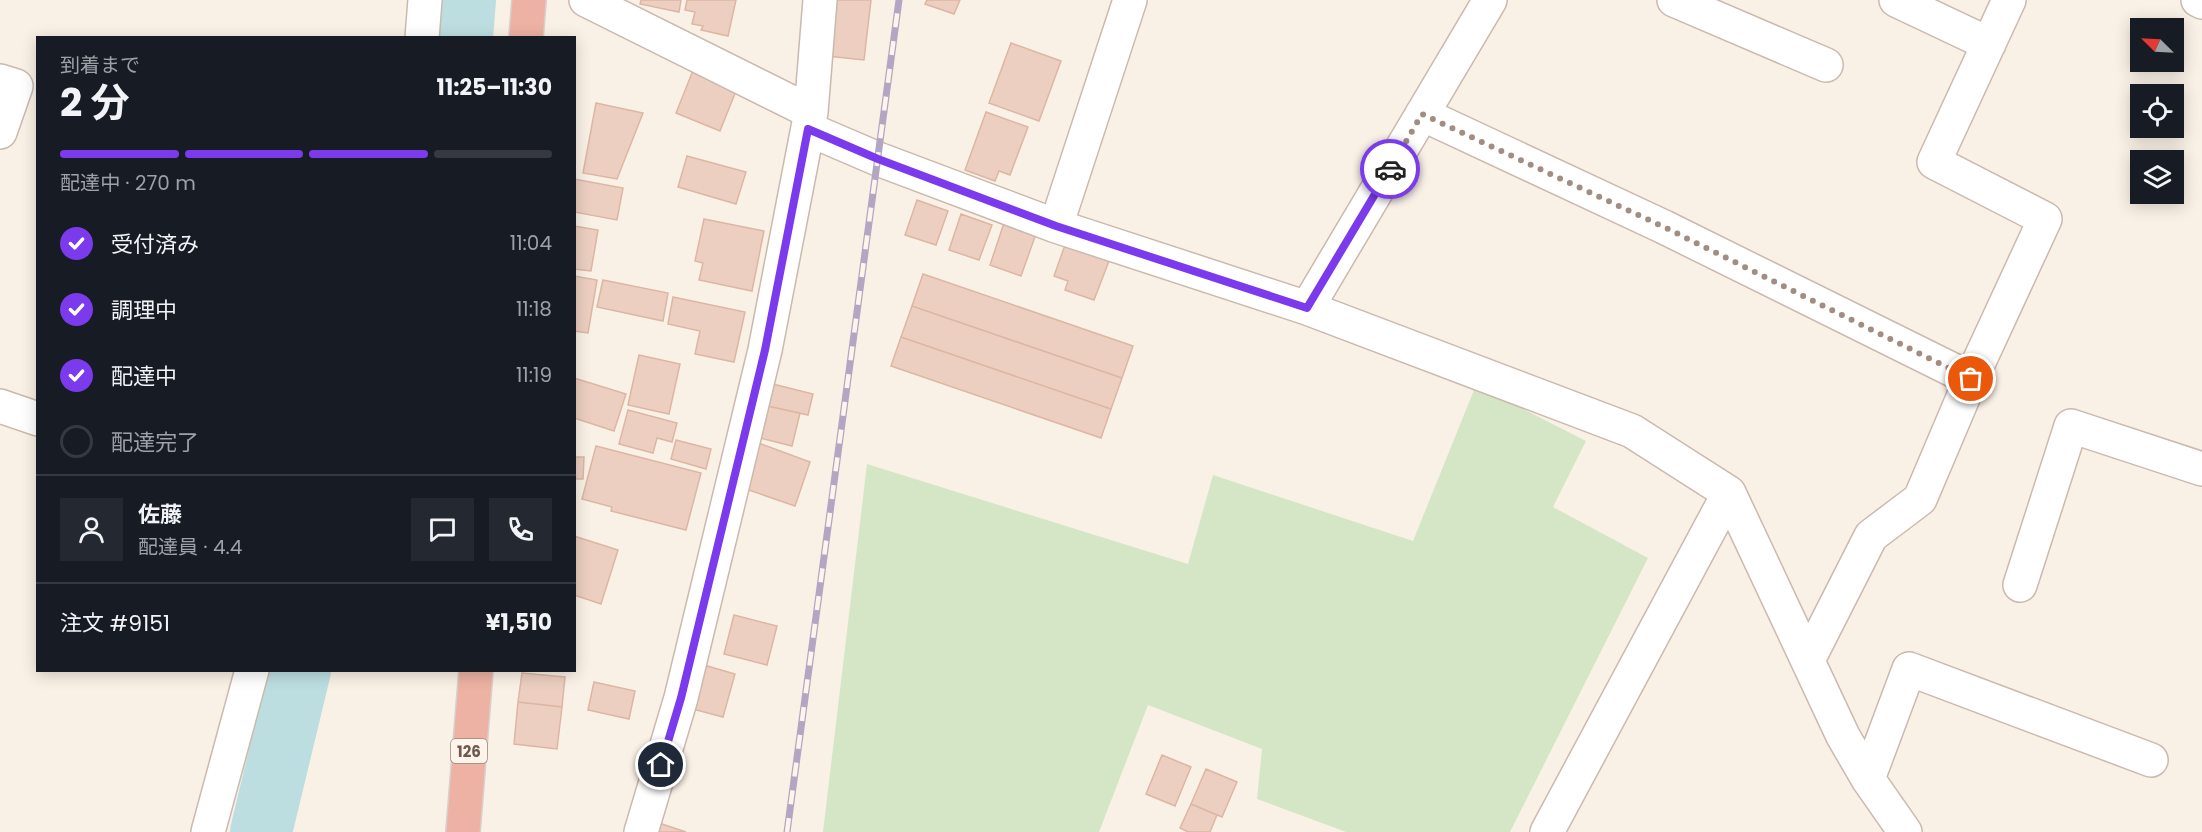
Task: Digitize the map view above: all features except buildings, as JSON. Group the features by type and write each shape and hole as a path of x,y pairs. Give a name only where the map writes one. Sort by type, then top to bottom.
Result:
{"highway":[{"path":"526,36 529,0"},
{"name":"126","path":"463,832 476,672"}],"street":[{"path":"422,36 425,0"},
{"path":"586,0 878,159 1056,226 1307,308 1632,431 1729,493 1843,736 1868,779 1905,832"},
{"path":"641,832 681,698 765,350 809,121 820,0"},
{"path":"1056,226 1130,0"},
{"path":"1307,308 1490,0"},
{"path":"1674,0 1826,65"},
{"path":"1896,0 1989,44"},
{"path":"1808,660 1871,536 1920,499 1971,379 2045,219 1934,162 2009,0"},
{"path":"2198,0 2202,2"},
{"path":"0,81 16,86 0,132"},
{"path":"1422,114 1664,227 1971,379"},
{"path":"0,406 36,418"},
{"path":"2020,585 2071,426 2202,468"},
{"path":"1547,832 1729,493"},
{"path":"1868,779 1909,669 2151,760"},
{"path":"208,832 251,672"}],"green space":[{"path":"1476,385 1586,441 1553,507 1648,558 1510,832 1346,832 1257,799 1262,749 1148,705 1099,832 823,832 867,464 1188,564 1213,475 1413,541"}],"waterway":[{"path":"462,36 465,0"},
{"path":"261,832 300,672"}],"railway":[{"path":"787,832 899,0"}],"way so far":[{"path":"1390,169 1422,114 1664,227 1971,379"}],"route":[{"path":"661,765 681,698 765,350 808,129 878,159 1056,226 1307,308 1390,169"}]}
